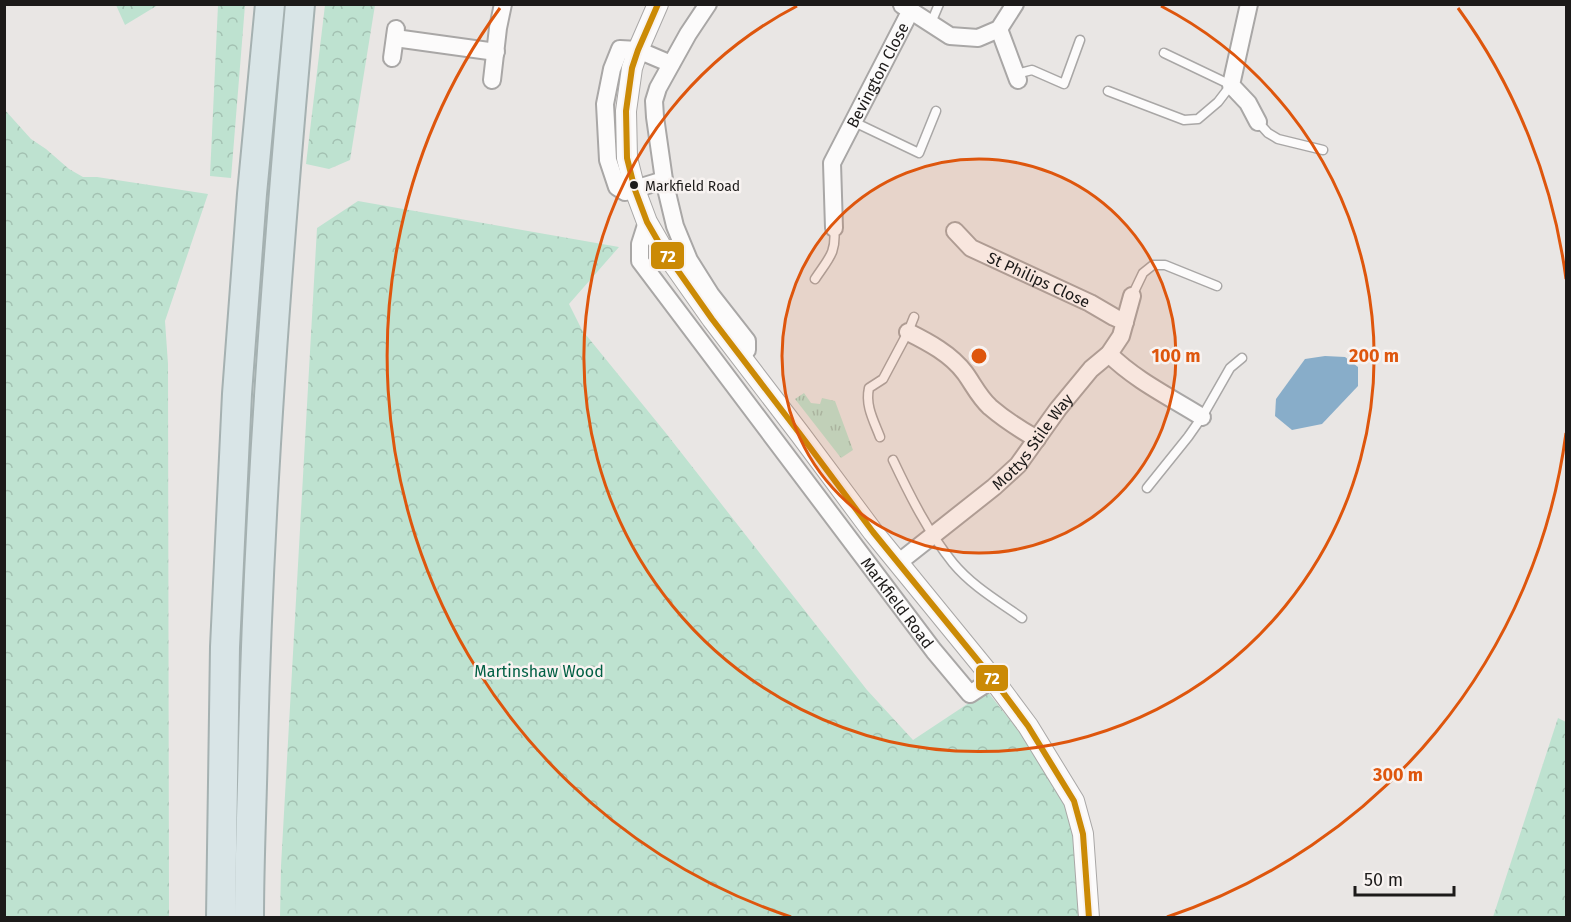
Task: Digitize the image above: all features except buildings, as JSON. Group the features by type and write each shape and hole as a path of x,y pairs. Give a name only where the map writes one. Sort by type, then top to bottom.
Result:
{"highway":[{"path":"220,918 225,647 237,394 252,194 270,4"},
{"path":"249,918 255,650 268,397 300,4"}],"street":[{"path":"492,80 503,4"},
{"name":"Markfield Road","path":"658,4 632,68 626,111 627,158 635,190 647,222 662,248 712,319 873,532 993,679 1028,726 1074,801 1083,834 1089,918"},
{"path":"708,4 687,34 658,88 654,101 655,117 664,180 675,226 689,260 711,295 747,341 747,350 741,356"},
{"path":"906,7 950,36 978,38 999,29 1016,4"},
{"path":"1249,4 1231,85 1248,103 1258,122"},
{"name":"Bevington Close","path":"834,228 841,186 832,163 854,122 906,7"},
{"path":"999,29 1017,77"},
{"path":"392,58 395,33 496,52"},
{"path":"638,50 671,64"},
{"path":"635,190 664,180"},
{"name":"Markfield Road","path":"647,222 640,244 640,261 934,651 970,694 993,679"},
{"name":"St Philips Close","path":"955,231 971,248 1081,298 1125,322"},
{"name":"Mottys Stile Way","path":"898,563 994,487 1018,465 1058,409 1091,369 1109,354 1121,336 1132,296"},
{"path":"911,324 929,343 950,358 964,372 976,392 989,406 1037,439"},
{"path":"1109,354 1144,382 1202,417"}],"lane":[{"path":"931,23 939,4"},
{"path":"1017,77 1032,70 1064,84 1080,40"},
{"path":"1108,91 1184,120 1198,119 1218,102 1231,85 1164,53"},
{"path":"854,122 919,153 936,111"},
{"path":"1258,122 1268,133 1278,139 1323,150"},
{"path":"815,279 833,252 836,241 834,228"},
{"path":"1132,296 1143,273 1153,265 1165,265 1217,286"},
{"path":"880,437 868,407 868,388 883,379 911,324"},
{"path":"1147,488 1202,417 1230,368 1242,358"},
{"path":"893,460 917,510 954,564 979,588 1022,618"}],"green space":[{"path":"116,5 158,5 125,25"},
{"path":"218,5 245,5 231,178 210,176"},
{"path":"325,5 375,5 350,160 329,169 306,164"},
{"path":"4,109 31,139 69,169 83,177 97,177 208,194 165,321 168,364 169,917 5,917"},
{"name":"Martinshaw Wood","path":"358,201 619,247 569,304 582,330 867,690 913,740 987,691 1074,801 1080,917 280,918 317,228"},
{"path":"804,393 811,403 820,404 822,398 835,401 853,450 841,458 795,399"},
{"path":"1558,718 1566,722 1566,917 1493,917"}],"water":[{"path":"1325,356 1345,357 1358,367 1358,386 1322,424 1292,430 1275,416 1276,399 1305,359"}],"transit line":[{"name":"72","path":"658,4 632,68 626,111 627,158 635,190 647,222 662,248 712,319 873,532 993,679 1028,726 1074,801 1083,834 1089,918"}],"place":[{"name":"Markfield Road","path":"634,185"}]}
